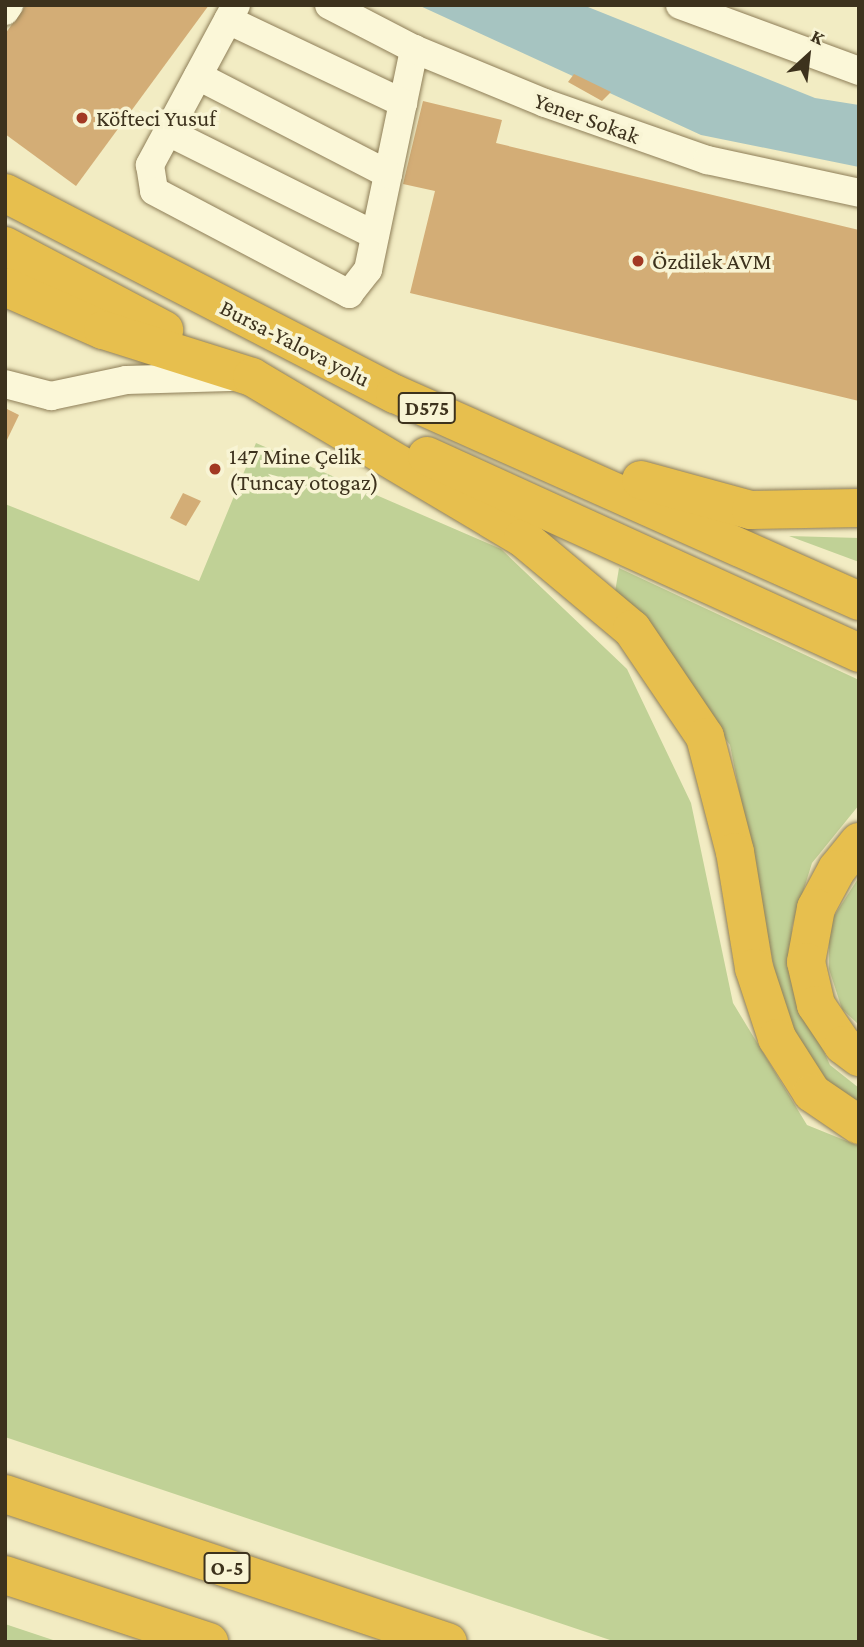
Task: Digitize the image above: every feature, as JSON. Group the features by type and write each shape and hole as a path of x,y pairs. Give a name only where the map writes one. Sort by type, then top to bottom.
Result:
{"highway":[{"name":"Bursa-Yalova yolu","path":"5,193 395,394 859,601"},
{"name":"Bursa-Yalova yolu","path":"5,246 252,377 859,653"},
{"path":"5,287 103,330 252,377 523,538 632,629 705,737 735,852 754,968 776,1038 812,1093 859,1125"},
{"path":"395,394 682,494 751,510 859,508"},
{"path":"859,842 837,869 816,908 806,962 816,1005 844,1045 859,1057"},
{"name":"O-5","path":"5,1494 448,1642"},
{"path":"5,1575 209,1642"}],"street":[{"path":"5,11 9,5"},
{"name":"Yener Sokak","path":"329,5 414,49 545,103 707,160 859,193"},
{"path":"680,5 859,71"},
{"path":"403,103 232,13 150,165 154,191 349,294 368,270 375,235 403,103 414,49"},
{"path":"198,76 388,174"},
{"path":"168,132 375,235"},
{"path":"5,384 51,396 126,380 252,377"}],"green space":[{"path":"256,443 501,549 627,669 691,803 733,1003 807,1125 859,1146 859,1642 616,1642 5,1437 5,504 199,581"},
{"path":"789,536 859,538 859,562"},
{"path":"619,568 859,680 859,805 812,863 792,927 790,978 830,1065 859,1088 859,1113 817,1074 784,1018 730,745 615,592"},
{"path":"859,877 859,1025 842,1009 829,969 829,924"},
{"path":"5,1624 59,1642 5,1642"}],"water":[{"path":"418,5 583,5 815,98 859,105 859,167 701,135"}],"building":[{"path":"26,5 209,5 76,186 5,134 5,34"},
{"path":"574,74 611,92 602,101 568,82"},
{"name":"Özdilek AVM","path":"423,101 502,120 496,143 859,230 859,401 410,293 435,191 403,184"},
{"path":"5,408 19,415 5,444"},
{"path":"183,493 201,501 186,526 170,518"}],"place":[{"name":"Köfteci Yusuf","path":"82,118"},
{"name":"Özdilek AVM","path":"638,261"},
{"name":"147 Mine Çelik (Tuncay otogaz)","path":"215,469"}]}
